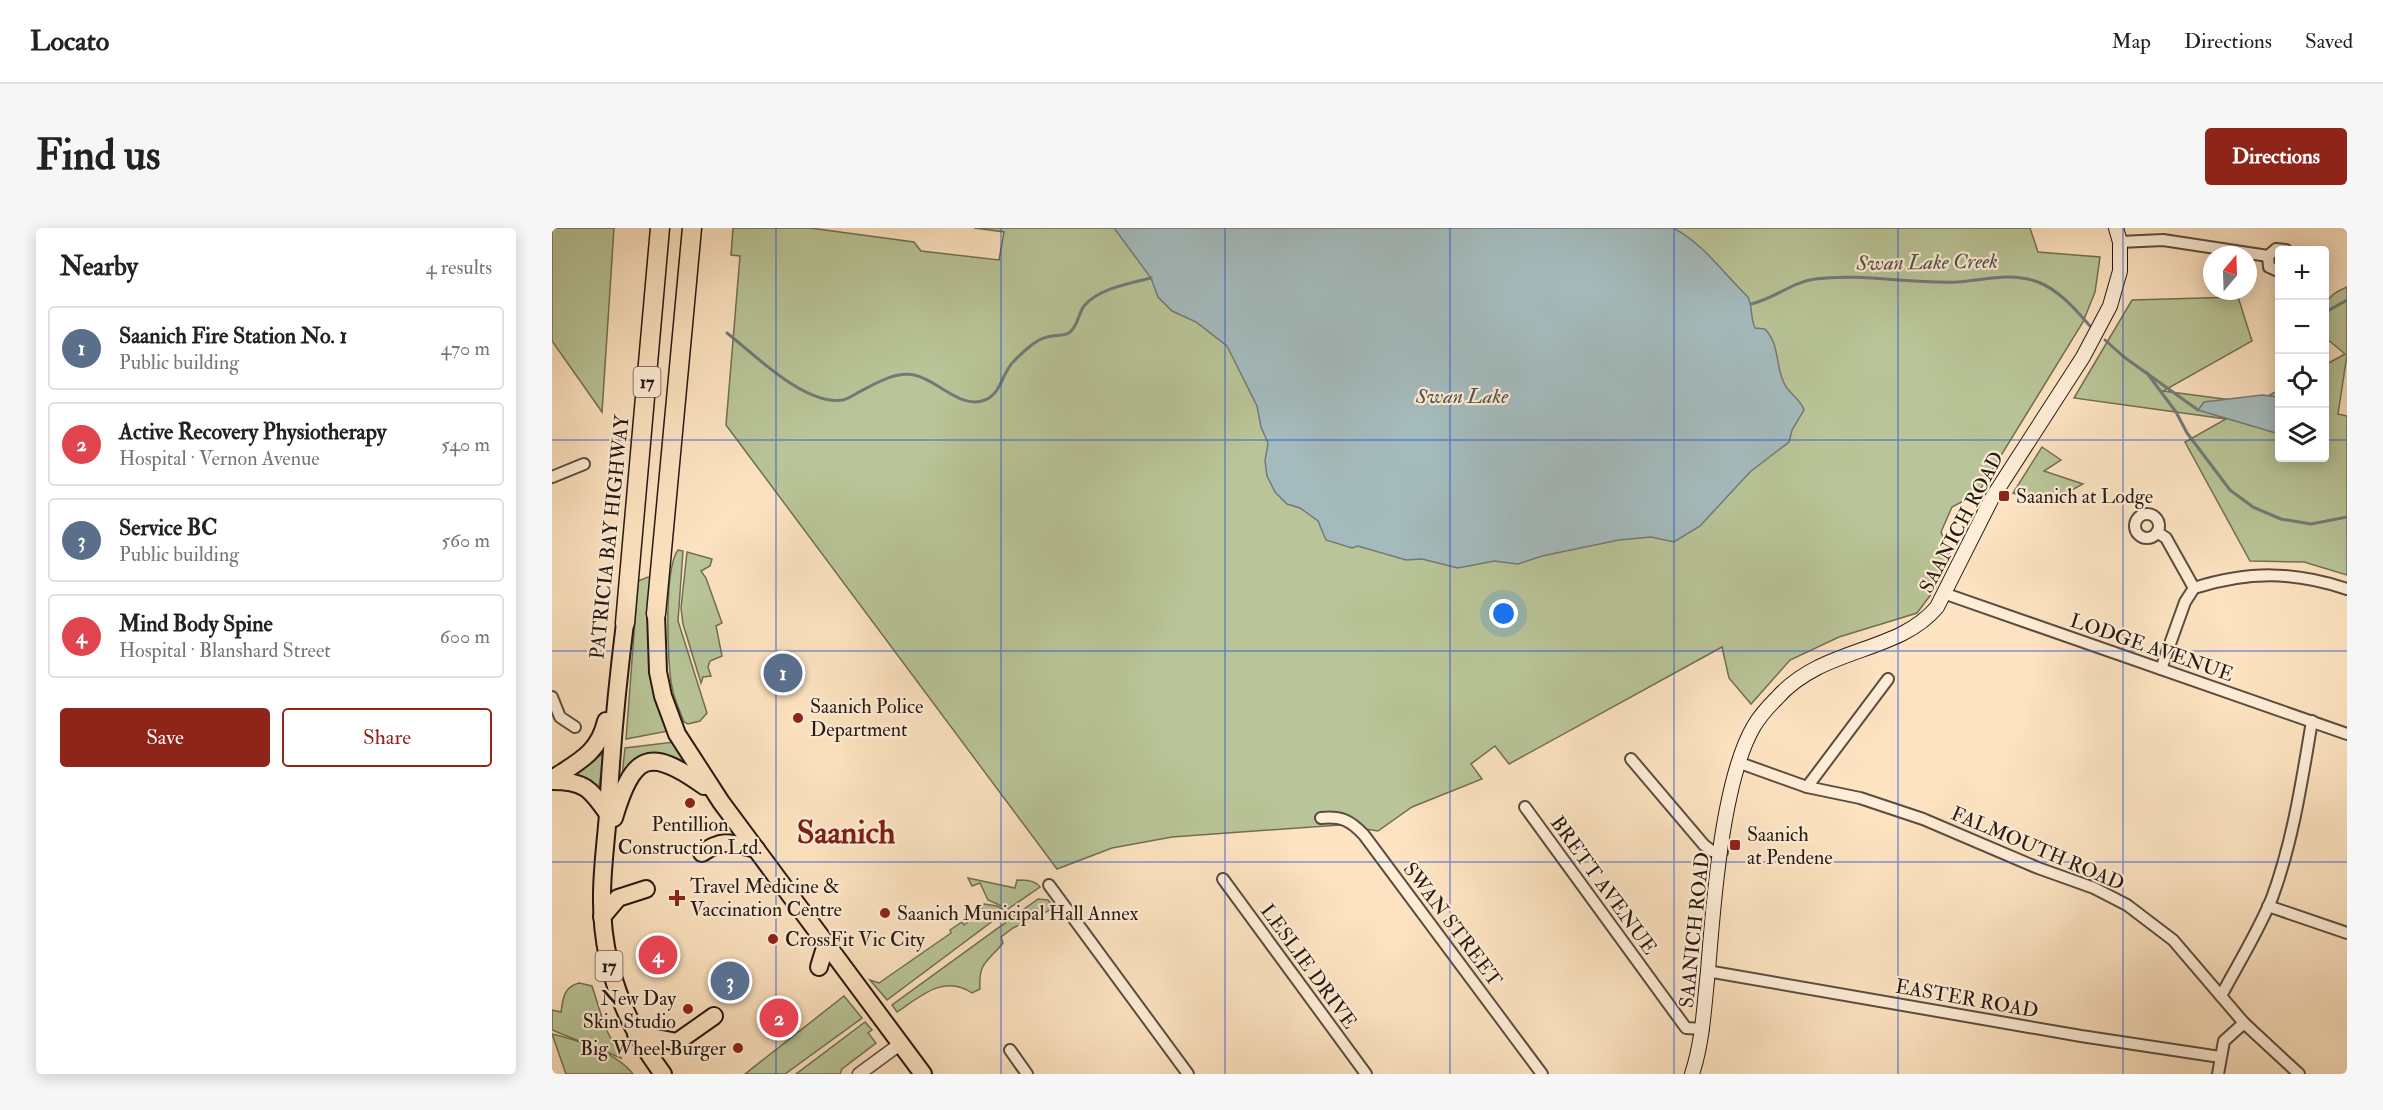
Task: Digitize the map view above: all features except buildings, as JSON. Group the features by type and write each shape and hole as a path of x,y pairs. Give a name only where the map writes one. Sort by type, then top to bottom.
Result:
{"highway":[{"name":"PATRICIA BAY HIGHWAY","path":"608,814 614,703 625,623 660,228"},
{"name":"17","path":"692,228 656,614 658,672 663,696 677,734 715,793 922,1074"},
{"path":"552,780 595,749 603,734 625,623"},
{"path":"606,845 623,789 634,770 646,761 660,760 678,767 715,793"},
{"path":"552,780 571,781 584,786 592,791 608,814"},
{"name":"17","path":"608,814 602,917 609,964 622,1006 636,1034 663,1074"},
{"path":"702,853 718,843 727,842 756,849"},
{"path":"602,917 618,898 646,889"},
{"path":"819,968 826,944"},
{"path":"636,1034 677,1042 714,1016"}],"main road":[{"name":"SAANICH ROAD","path":"1692,1074 1702,1029 1722,852 1740,763 1754,726 1796,678 1834,658 1907,631 1928,618 1946,594 1992,498 2098,332 2117,287 2120,242 2116,228"}],"street":[{"path":"2120,242 2163,240 2268,256 2275,250"},
{"path":"2268,256 2269,267 2275,270"},
{"path":"552,477 584,464"},
{"path":"2157,532 2166,538 2194,588"},
{"path":"2161,669 2185,602 2194,588 2251,575 2283,574 2347,589"},
{"name":"LODGE AVENUE","path":"1946,594 2347,734"},
{"path":"1807,787 1888,679"},
{"path":"552,697 560,717 574,727"},
{"path":"2221,996 2268,906 2297,808 2312,721"},
{"path":"1631,759 1704,845 1712,851 1722,852"},
{"name":"FALMOUTH ROAD","path":"1740,763 1807,787 1860,798 1923,819 2038,868 2094,888 2149,920 2173,940 2244,1023 2299,1074"},
{"name":"BRETT AVENUE","path":"1525,807 1686,1028 1702,1029"},
{"name":"SWAN STREET","path":"1321,818 1339,816 1349,821 1364,835 1542,1074"},
{"name":"LESLIE DRIVE","path":"1223,879 1366,1074"},
{"path":"1049,885 1188,1074"},
{"path":"2268,906 2347,933"},
{"name":"EASTER ROAD","path":"1707,971 2081,1036 2220,1057"},
{"path":"2218,1074 2224,1041 2244,1023"},
{"path":"859,1074 900,1044"},
{"path":"1010,1050 1027,1074"}],"green space":[{"path":"552,228 614,228 602,412 552,341"},
{"path":"733,228 810,228 914,242 921,251 999,260 1004,232 974,228 2030,228 2038,252 2100,257 2095,292 2083,322 1978,493 1952,507 1941,532 1950,553 1935,589 1917,613 1839,637 1790,660 1751,704 1729,678 1722,647 1509,764 1495,746 1471,764 1482,779 1412,807 1378,831 1340,825 1172,837 1112,848 1057,869 726,425 740,256 731,255"},
{"path":"2347,287 2347,355 2338,414 2347,416 2347,575 2304,562 2250,561 2185,442 2226,419 2074,398 2132,300 2203,298 2203,300 2239,300 2252,341 2163,391 2255,403 2275,392 2275,462 2329,462 2329,363 2345,354 2329,341 2329,299"},
{"path":"2042,447 2061,460 2044,471 2083,484 2046,504 2013,493"},
{"path":"678,550 683,551 678,621 707,713 700,721 688,724 684,722 674,696 669,658 670,576"},
{"path":"687,552 712,559 710,566 701,571 706,578 722,623 716,626 722,656 710,661 708,667 711,676 703,677 701,683 683,624 681,608"},
{"path":"648,577 651,579 649,637 652,676 655,694 668,731 626,739 638,581"},
{"path":"674,742 689,768 668,757 621,785 625,748"},
{"path":"603,754 599,788 586,778 568,774"},
{"path":"968,878 1015,888 1017,880 1027,880 1040,887 1008,909 988,900 980,883 972,886"},
{"path":"1038,899 1048,900 1054,908 1013,928 1001,937 1003,943 982,968 980,989 972,993 962,988 942,986 924,994 897,1012 892,1005"},
{"path":"984,904 997,906 1006,911 887,1000 870,980 879,983 951,933 950,930 962,922 964,925 983,910 981,906"},
{"path":"579,983 592,986 605,1027 621,1058 552,1030 552,1010 561,1012 565,993 570,987"},
{"path":"844,996 862,1018 785,1074 745,1074"},
{"path":"865,1022 872,1030 868,1033 876,1043 842,1069 840,1074 796,1074"},
{"path":"552,1034 585,1044 607,1054 626,1066 633,1074 566,1074"}],"water":[{"name":"Swan Lake","path":"1114,228 1673,228 1704,250 1748,297 1755,328 1765,329 1770,335 1784,383 1804,410 1792,430 1789,442 1750,472 1700,526 1674,542 1651,537 1619,540 1542,556 1518,564 1494,561 1458,568 1422,559 1406,560 1358,546 1352,548 1326,540 1318,521 1300,508 1287,504 1275,492 1267,476 1265,461 1268,443 1261,427 1257,406 1227,346 1196,322 1172,311 1158,297 1151,278"},
{"path":"2262,395 2275,397 2275,433 2198,410 2204,402"}],"waterway":[{"name":"Swan Lake Creek","path":"1751,304 1799,283 1833,277 1939,282 2017,278 2038,282 2053,290 2067,301 2090,326"},
{"name":"Swan Lake Creek","path":"727,333 781,377 813,395 828,400 843,400 885,379 907,374 923,378 958,398 976,402 991,397 1010,366 1034,344 1050,336 1067,334 1072,330 1084,306 1097,295 1151,278"},
{"name":"Swan Lake Creek","path":"2329,310 2347,300"},
{"name":"Swan Lake Creek","path":"2105,340 2124,357 2198,410"},
{"path":"2147,373 2176,412 2187,433 2230,490 2253,507 2281,519 2311,524 2347,517"}],"place":[{"name":"Saanich at Lodge","path":"2004,496"},
{"name":"Saanich Fire Station No. 1","path":"783,673"},
{"name":"Saanich Police Department","path":"798,718"},
{"name":"Pentillion Construction Ltd.","path":"690,803"},
{"name":"Saanich at Pendene","path":"1735,845"},
{"name":"Travel Medicine & Vaccination Centre","path":"677,898"},
{"name":"Saanich Municipal Hall Annex","path":"885,913"},
{"name":"CrossFit Vic City","path":"773,939"},
{"name":"Mind Body Spine","path":"658,955"},
{"name":"Service BC","path":"730,981"},
{"name":"New Day Skin Studio","path":"688,1009"},
{"name":"Active Recovery Physiotherapy","path":"779,1018"},
{"name":"Big Wheel Burger","path":"738,1048"}],"district":[{"name":"Saanich","path":"846,832"}]}
